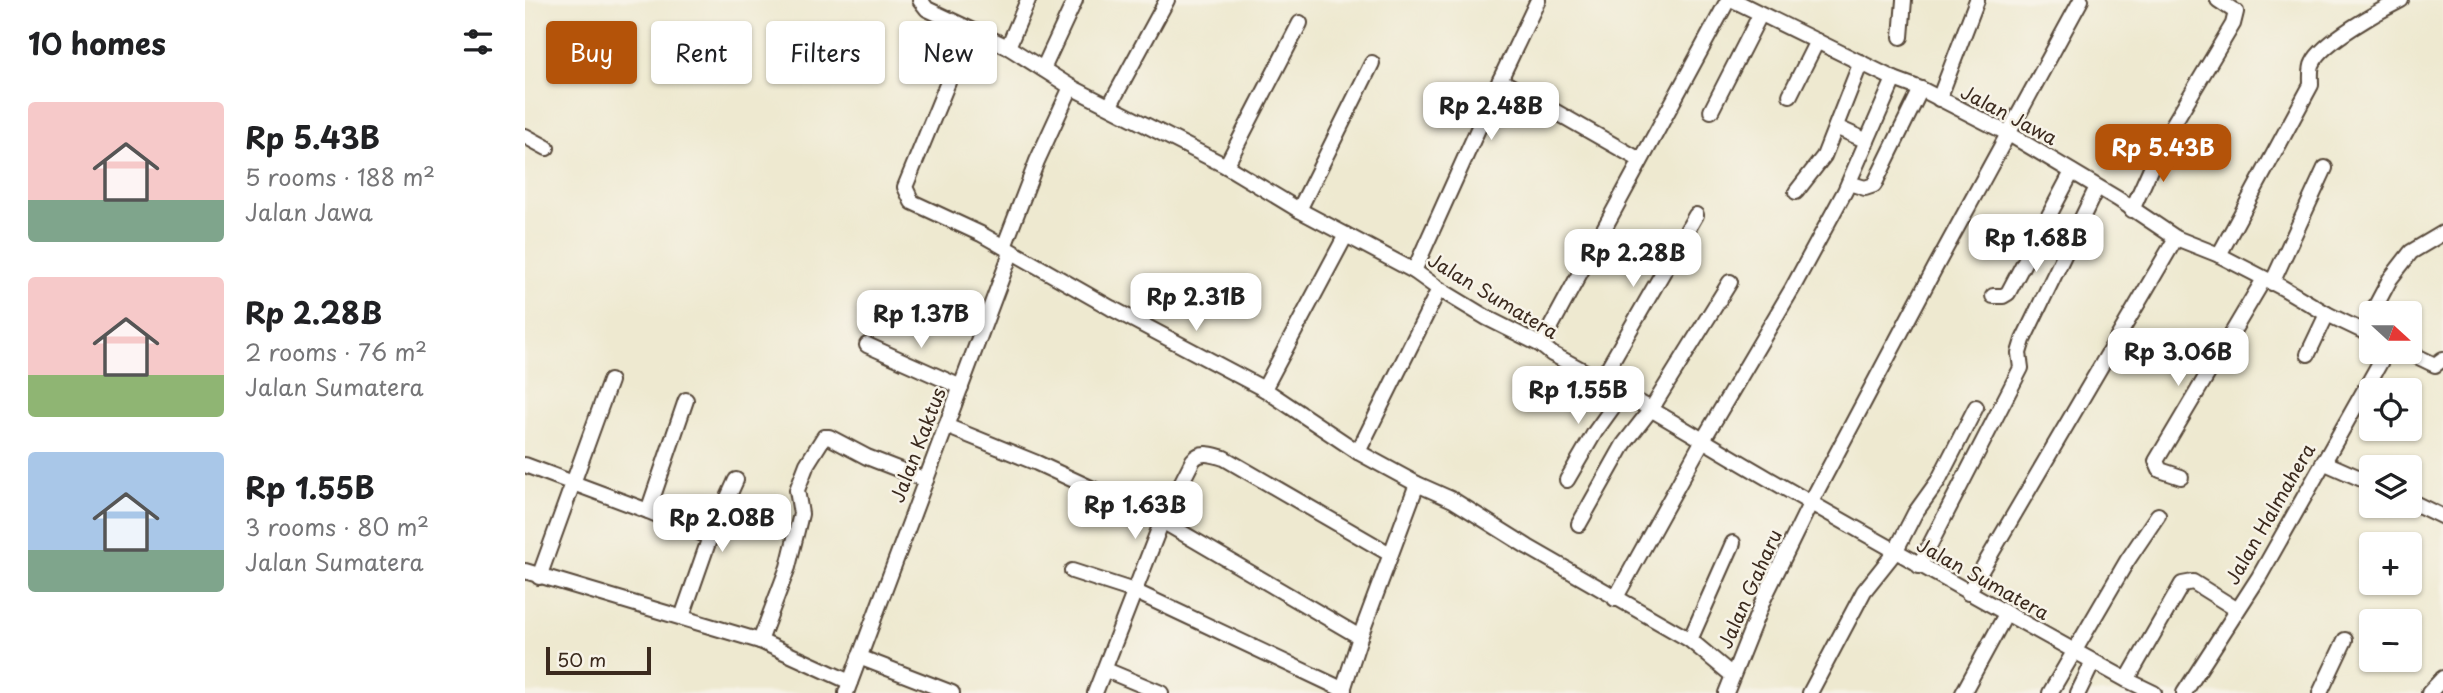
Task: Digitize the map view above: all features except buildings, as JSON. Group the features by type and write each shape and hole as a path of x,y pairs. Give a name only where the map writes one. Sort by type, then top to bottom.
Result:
{"street":[{"name":"Jalan Sumatera","path":"919,0 927,9 950,21"},
{"path":"1008,47 1028,0"},
{"path":"1043,69 1075,0"},
{"path":"1110,105 1167,0"},
{"path":"1415,271 1538,0"},
{"path":"1541,345 1640,160 1731,0"},
{"name":"Jalan Jawa","path":"1731,0 1894,79 1921,89 2009,134 2176,238 2219,256 2359,329"},
{"path":"1901,37 1904,0"},
{"path":"1938,99 1977,0"},
{"name":"Jalan Gaharu","path":"1726,693 1764,598 1811,502 2081,0"},
{"path":"2132,210 2162,143 2232,24 2236,12 2218,0"},
{"path":"2219,256 2311,85 2313,62 2333,42 2361,22 2402,0"},
{"path":"1711,111 1760,15"},
{"path":"1226,166 1300,23"},
{"path":"1790,95 1817,41"},
{"name":"Jalan Sumatera","path":"997,42 1071,87 1226,166 1299,210 1415,271 1487,318 1541,345 1552,354 1652,408 1919,566 2074,650 2132,686 2154,693"},
{"path":"1796,191 1824,156 1861,62"},
{"path":"1299,210 1372,63"},
{"path":"1615,599 1703,440 1792,289 1849,183 1894,79"},
{"path":"1500,80 1640,160"},
{"path":"947,84 905,187 912,202 1008,250 1264,389 1358,452 1453,500 1615,599 1690,640 1732,675"},
{"name":"Jalan Kaktus","path":"848,688 961,387 1037,161 1071,87"},
{"path":"1849,183 1865,188 1874,185 1921,89"},
{"path":"1836,127 1867,141"},
{"path":"525,136 547,148"},
{"path":"2181,477 2159,470 2156,461 2268,281 2325,167"},
{"path":"1993,296 2008,293 2072,172"},
{"path":"1919,566 2021,368 2019,353 2023,340 2097,187"},
{"path":"1601,380 1696,215"},
{"path":"2379,301 2390,279 2411,253 2443,233"},
{"path":"1264,389 1346,235"},
{"path":"1969,593 2176,238"},
{"path":"1579,524 1624,444 1652,408 1730,282"},
{"path":"1358,452 1439,289"},
{"path":"2308,354 2327,314"},
{"path":"867,345 961,387"},
{"path":"2422,358 2440,365"},
{"name":"Jalan Halmahera","path":"2184,693 2259,577 2379,364"},
{"path":"539,577 610,381"},
{"path":"1567,480 1595,432 1623,393"},
{"path":"648,511 686,400"},
{"path":"1810,693 1864,591 1895,552 1915,513 1938,481 1976,407"},
{"path":"946,426 1037,463 1162,521 1360,636"},
{"path":"760,641 788,567 801,514 797,490 807,464 824,437 926,480"},
{"path":"1095,693 1162,521 1193,460 1200,454 1224,458 1390,554"},
{"path":"2323,462 2359,478"},
{"path":"525,465 710,537"},
{"path":"682,617 710,537 736,480"},
{"path":"1072,570 1134,591 1343,692 1360,636 1417,484"},
{"path":"2422,507 2443,517"},
{"path":"2050,693 2127,561 2158,516"},
{"path":"1690,640 1733,543"},
{"path":"525,571 760,641 848,688"},
{"path":"2132,686 2182,584 2193,582 2236,610"},
{"path":"1963,693 2006,614"},
{"path":"2320,693 2345,640"},
{"path":"859,657 952,693"},
{"path":"2078,693 2093,662"},
{"path":"1105,670 1161,693"},
{"path":"2429,693 2443,678"}]}
